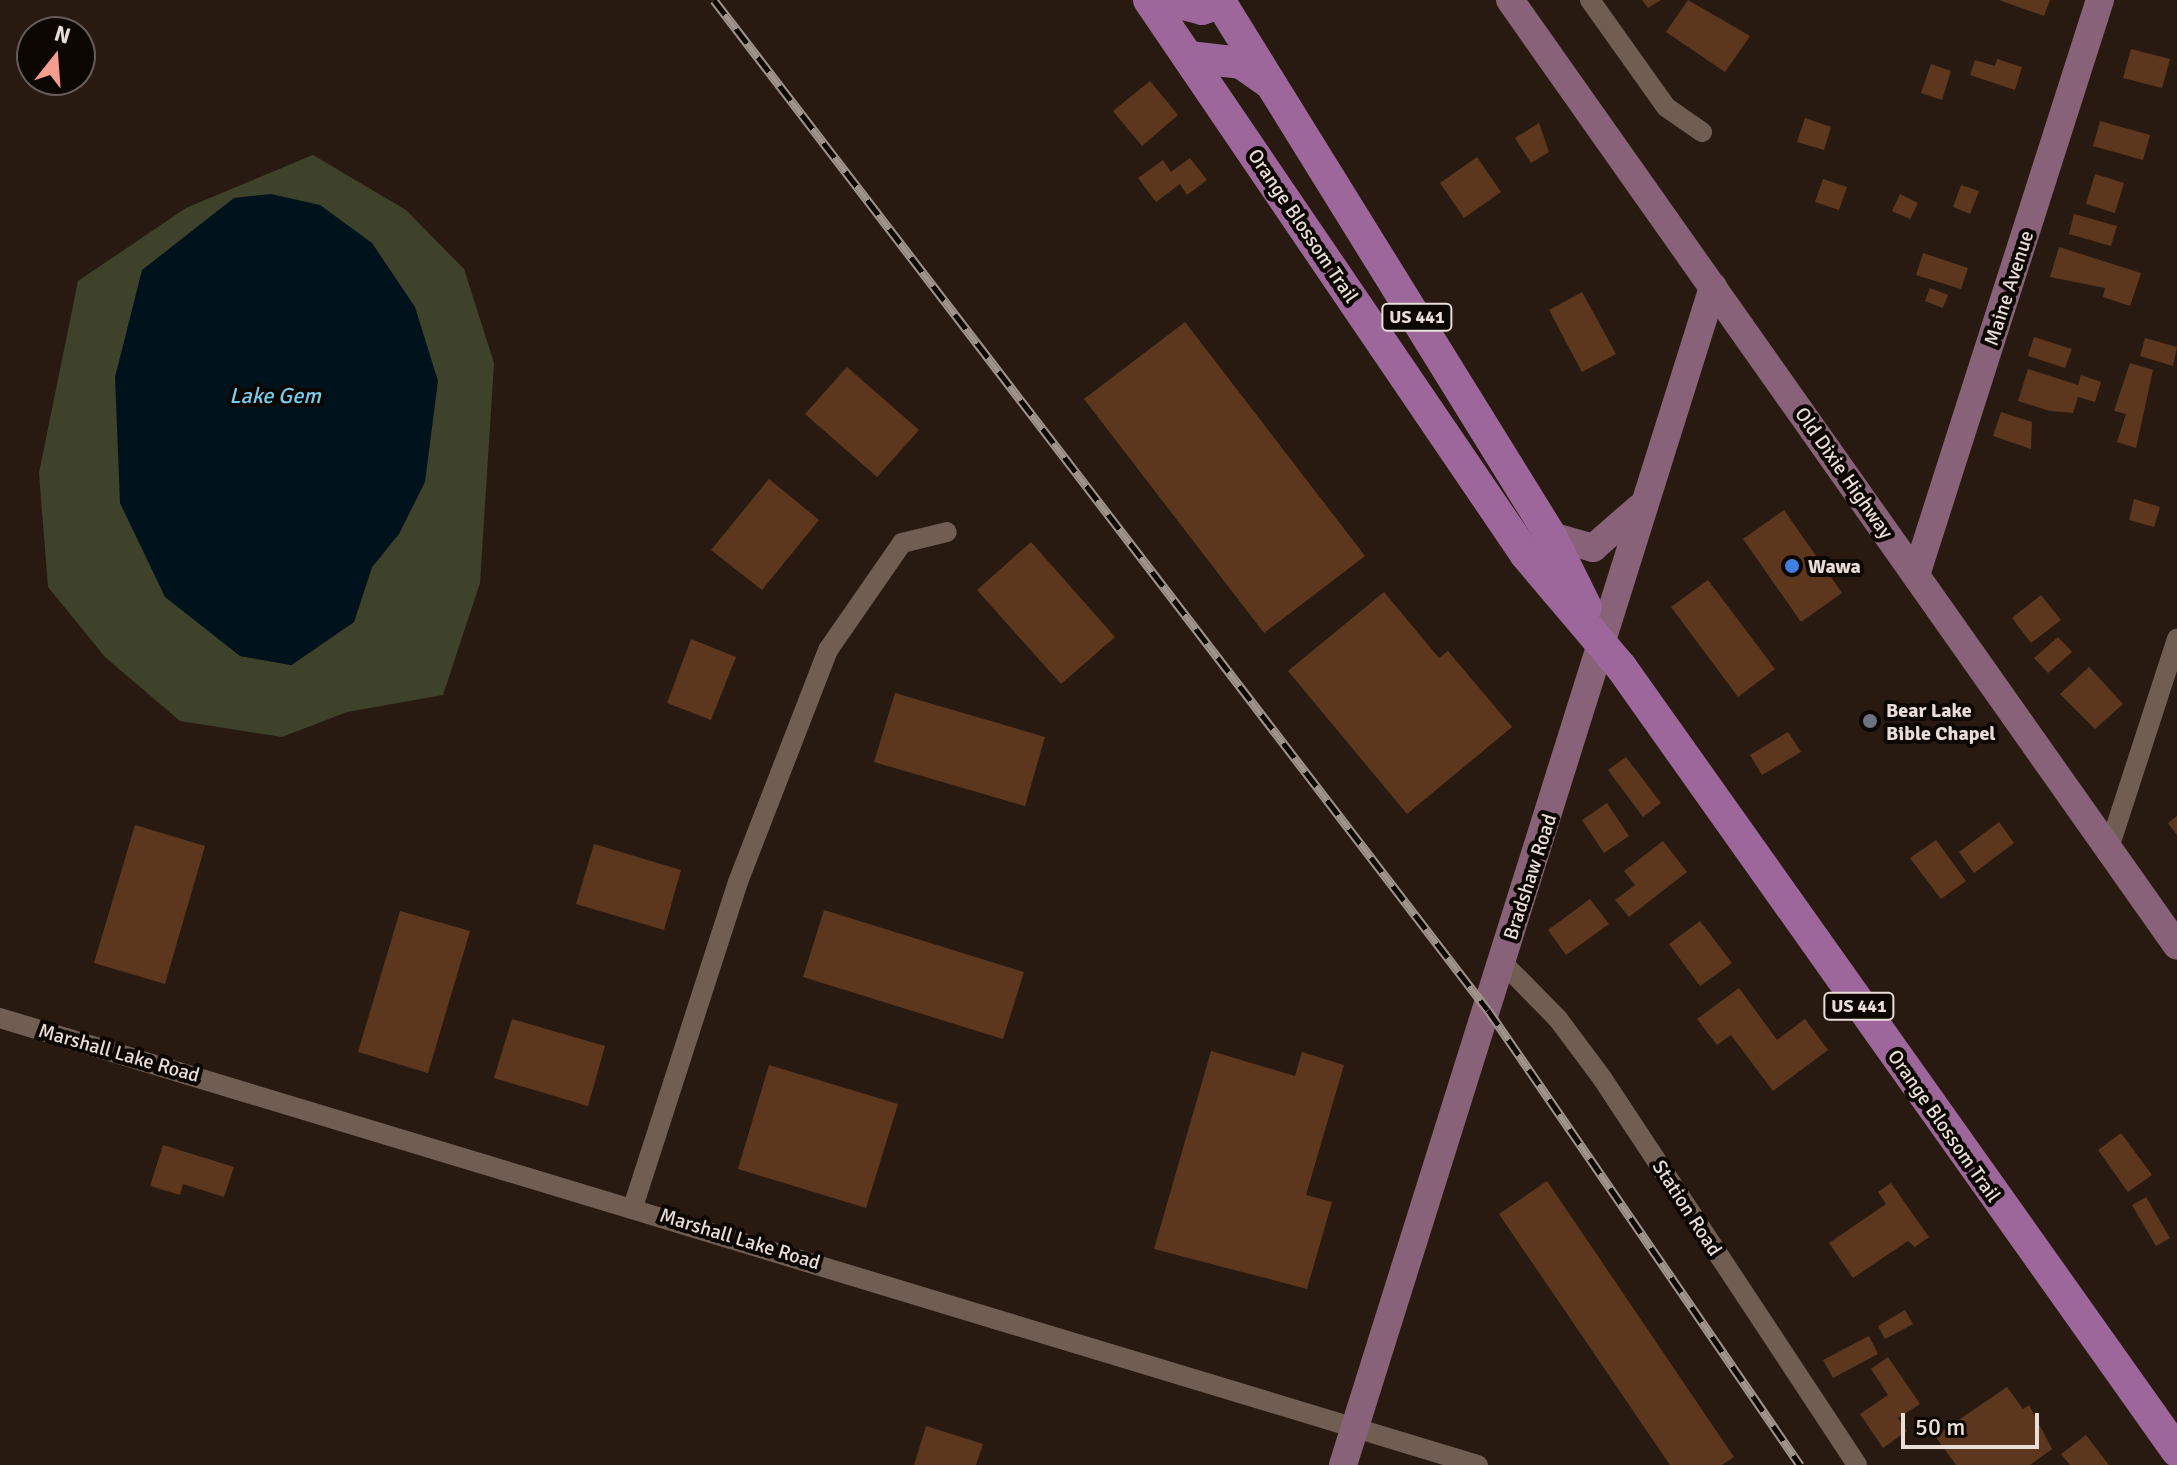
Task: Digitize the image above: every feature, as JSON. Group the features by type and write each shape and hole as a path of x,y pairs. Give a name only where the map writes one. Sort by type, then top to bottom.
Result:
{"main road":[{"name":"Orange Blossom Trail","path":"1149,0 1526,555 1603,642 2177,1451"},
{"path":"1167,0 1202,9 1221,1"},
{"name":"Orange Blossom Trail","path":"1221,1 1551,536 1603,642"},
{"path":"1189,57 1241,63 1277,88"}],"street":[{"name":"Old Dixie Highway","path":"1510,0 2177,946"},
{"path":"1590,0 1666,107 1702,132"},
{"name":"Maine Avenue","path":"1916,575 2100,0"},
{"name":"Bradshaw Road","path":"1343,1465 1713,287"},
{"path":"1551,536 1572,546 1605,543 1645,502"},
{"path":"633,1207 738,882 828,650 902,543 947,532"},
{"path":"2109,848 2177,639"},
{"name":"Station Road","path":"1503,963 1558,1019 1602,1078 1857,1465"},
{"name":"Marshall Lake Road","path":"0,1018 1478,1465"}],"green space":[{"path":"313,155 406,210 464,269 494,363 480,583 443,695 347,712 282,737 180,721 105,657 48,587 39,473 78,281 186,208","holes":["385,552 372,567 354,622 292,665 240,656"]}],"water":[{"name":"Lake Gem","path":"271,194 320,205 372,243 415,307 438,381 425,482 399,534 372,567 354,622 291,665 240,656 165,597 120,503 115,377 142,270 234,198"}],"building":[{"path":"1642,0 1661,0 1648,8"},
{"path":"1688,0 1750,36 1725,72 1666,32"},
{"path":"1999,0 2050,0 2044,16"},
{"path":"2131,49 2170,59 2162,88 2123,78"},
{"path":"1997,59 2022,67 2015,90 1970,75 1975,60 1995,66"},
{"path":"1931,64 1951,71 1942,100 1921,93"},
{"path":"1150,81 1178,115 1142,146 1113,111"},
{"path":"1805,118 1831,127 1824,150 1797,142"},
{"path":"2100,121 2150,135 2143,160 2093,146"},
{"path":"1539,123 1549,152 1531,163 1515,138"},
{"path":"1477,157 1501,192 1464,218 1440,183"},
{"path":"1190,158 1207,180 1187,195 1180,184 1156,202 1138,178 1163,160 1171,172"},
{"path":"2095,174 2124,183 2115,213 2086,204"},
{"path":"1823,179 1847,187 1839,210 1815,202"},
{"path":"1961,185 1979,191 1970,214 1953,207"},
{"path":"1900,194 1918,203 1910,219 1892,211"},
{"path":"2074,214 2117,226 2111,246 2069,234"},
{"path":"2059,247 2141,273 2130,306 2103,297 2105,288 2050,277"},
{"path":"1923,253 1968,268 1961,289 1916,275"},
{"path":"1930,288 1948,295 1943,308 1925,301"},
{"path":"1582,292 1616,354 1582,372 1549,310"},
{"path":"1185,322 1365,556 1264,633 1084,399"},
{"path":"2034,337 2072,349 2065,368 2028,356"},
{"path":"2145,338 2177,347 2173,366 2140,356"},
{"path":"2130,363 2153,370 2136,448 2117,442 2126,414 2114,411"},
{"path":"847,367 919,430 877,477 805,414"},
{"path":"2028,369 2078,385 2081,375 2101,382 2095,402 2078,397 2073,413 2050,411 2018,401"},
{"path":"2001,412 2032,422 2031,449 1993,436"},
{"path":"769,479 819,520 762,590 711,550"},
{"path":"2134,499 2160,507 2154,527 2129,520"},
{"path":"1784,510 1842,593 1801,622 1743,539"},
{"path":"1031,542 1115,637 1061,684 977,590"},
{"path":"1708,580 1775,669 1738,697 1671,607"},
{"path":"1384,592 1439,658 1448,651 1512,727 1407,814 1288,671"},
{"path":"2041,595 2061,620 2031,643 2012,618"},
{"path":"2058,637 2072,652 2048,673 2034,658"},
{"path":"691,639 736,657 711,720 667,703"},
{"path":"2089,667 2123,704 2095,729 2060,694"},
{"path":"895,693 1045,737 1025,806 874,762"},
{"path":"1788,732 1801,752 1762,775 1750,755"},
{"path":"1626,757 1661,803 1643,817 1608,770"},
{"path":"1607,803 1629,836 1604,853 1582,820"},
{"path":"2177,816 2177,835 2168,823"},
{"path":"1999,822 2014,843 1974,873 1959,852"},
{"path":"135,825 205,846 165,984 94,963"},
{"path":"1936,840 1966,881 1941,899 1910,858"},
{"path":"1663,841 1687,872 1629,917 1615,900 1635,885 1624,871"},
{"path":"594,844 681,870 664,930 576,904"},
{"path":"1590,899 1609,924 1566,955 1548,930"},
{"path":"824,910 1024,972 1003,1039 803,977"},
{"path":"400,911 470,931 428,1073 358,1052"},
{"path":"1700,921 1732,963 1700,986 1669,944"},
{"path":"1739,988 1777,1040 1805,1019 1828,1050 1773,1091 1731,1035 1717,1045 1697,1019"},
{"path":"512,1019 605,1046 588,1106 494,1078"},
{"path":"1211,1051 1295,1076 1302,1052 1344,1065 1306,1195 1332,1202 1307,1289 1154,1249"},
{"path":"769,1065 898,1104 866,1208 738,1169"},
{"path":"2121,1133 2152,1175 2128,1192 2098,1150"},
{"path":"163,1145 234,1167 224,1197 183,1184 180,1195 150,1186"},
{"path":"1547,1181 1734,1457 1722,1465 1670,1465 1499,1214"},
{"path":"1891,1183 1929,1237 1915,1247 1908,1241 1853,1278 1829,1243 1886,1204 1878,1192"},
{"path":"2146,1197 2170,1238 2156,1246 2132,1205"},
{"path":"1905,1310 1913,1324 1885,1339 1878,1326"},
{"path":"1869,1336 1878,1354 1833,1378 1823,1360"},
{"path":"1888,1357 1920,1404 1898,1418 1907,1431 1883,1448 1860,1414 1888,1395 1871,1369"},
{"path":"2007,1387 2023,1409 2029,1405 2052,1449 2030,1465 1956,1465 1935,1436"},
{"path":"926,1426 983,1444 976,1465 914,1465"},
{"path":"2086,1435 2109,1465 2070,1465 2061,1454"}],"railway":[{"path":"714,0 1488,1010 1800,1465"}],"place":[{"name":"Wawa","path":"1792,566"},
{"name":"Bear Lake Bible Chapel","path":"1870,721"}]}
